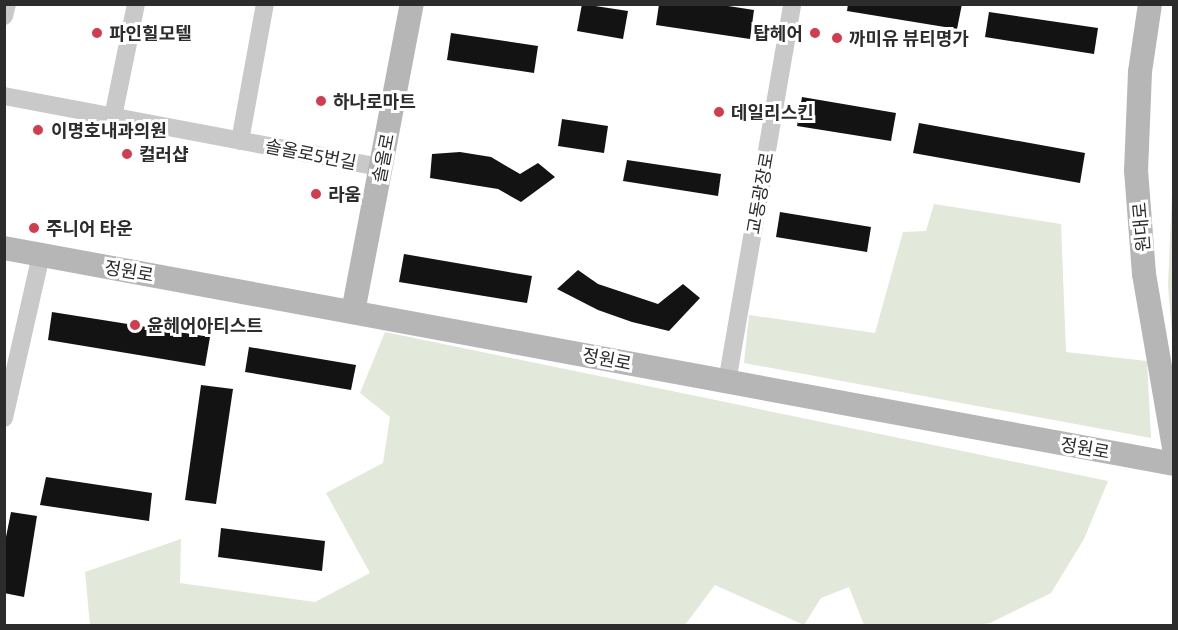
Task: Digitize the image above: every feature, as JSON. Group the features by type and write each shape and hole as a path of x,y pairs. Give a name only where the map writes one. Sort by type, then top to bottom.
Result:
{"street":[{"path":"4,16 7,4"},
{"path":"113,117 136,4"},
{"name":"솔올로5번길","path":"240,141 265,4"},
{"name":"솔올로","path":"353,312 412,4"},
{"name":"교동광장로","path":"727,382 792,4"},
{"name":"원대로","path":"1150,4 1140,72 1136,170 1144,274 1173,447"},
{"name":"솔올로5번길","path":"4,96 381,167"},
{"name":"정원로","path":"4,248 1173,464"},
{"path":"4,418 41,255"}],"shaded area":[{"path":"1173,170 1174,344 1168,286"},
{"path":"934,204 1061,224 1066,352 1147,361 1151,438 744,363 749,315 875,333 903,232 926,231"},
{"path":"385,332 1108,481 1084,539 1051,593 990,623 977,625 864,625 849,587 821,598 804,625 715,585 685,625 90,625 85,572 181,539 180,583 315,602 370,573 326,493 383,463 390,417 360,393"}],"building":[{"path":"582,4 628,11 623,39 577,31"},
{"path":"659,4 715,4 754,10 750,39 656,25"},
{"path":"848,4 962,4 957,29 847,11"},
{"path":"989,12 1098,28 1094,54 985,37"},
{"path":"451,33 538,46 534,73 447,60"},
{"path":"802,97 896,113 891,141 797,126"},
{"path":"562,119 608,126 604,153 558,146"},
{"path":"919,123 1085,153 1080,183 913,153"},
{"path":"460,152 491,157 520,174 538,163 555,177 521,202 498,189 430,178 432,154"},
{"path":"627,160 721,174 718,196 623,181"},
{"path":"780,212 871,227 867,252 776,237"},
{"path":"404,254 532,276 527,303 399,282"},
{"path":"578,270 598,284 658,304 683,284 700,298 669,331 632,322 598,310 557,289"},
{"path":"52,312 210,337 205,366 48,340"},
{"path":"249,347 356,365 351,390 245,372"},
{"path":"201,385 233,389 216,504 185,500"},
{"path":"46,477 152,493 149,521 40,505"},
{"path":"11,512 37,516 24,597 4,593 4,547"},
{"path":"221,528 325,541 322,571 218,557"}],"place":[{"name":"파인힐모텔","path":"97,33"},
{"name":"탑헤어","path":"815,33"},
{"name":"까미유 뷰티명가","path":"837,38"},
{"name":"하나로마트","path":"321,101"},
{"name":"데일리스킨","path":"719,112"},
{"name":"이명호내과의원","path":"38,130"},
{"name":"컬러샵","path":"127,154"},
{"name":"라움","path":"316,194"},
{"name":"주니어 타운","path":"34,228"},
{"name":"윤헤어아티스트","path":"135,325"}]}
